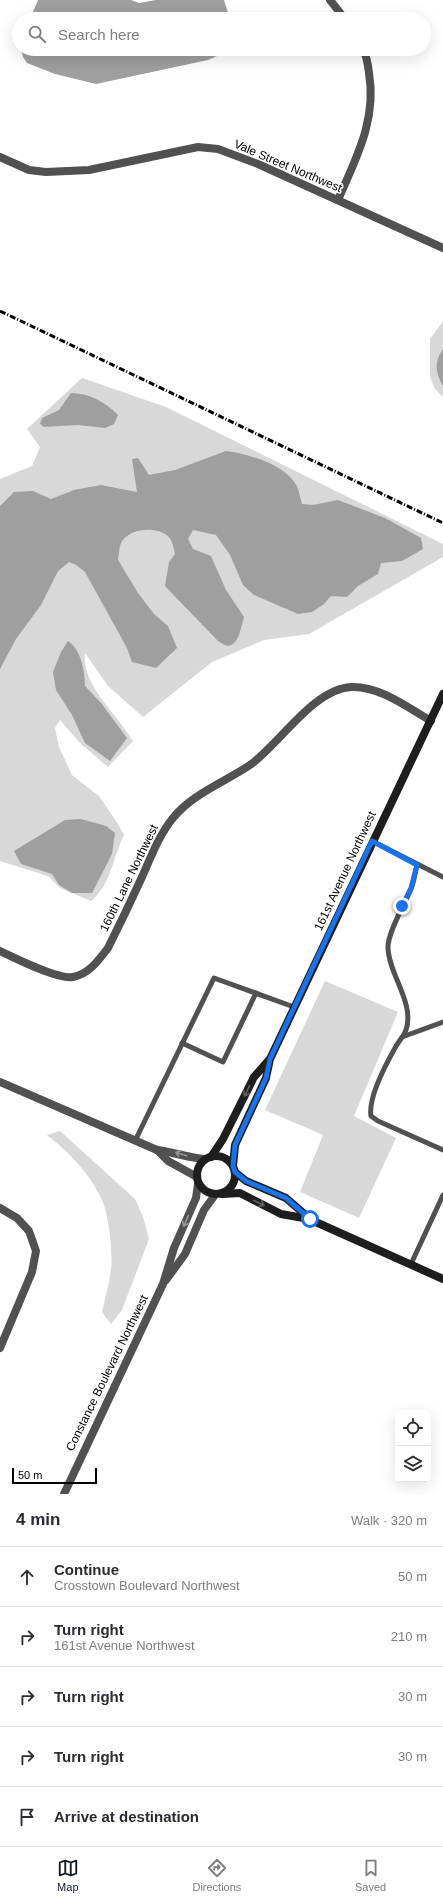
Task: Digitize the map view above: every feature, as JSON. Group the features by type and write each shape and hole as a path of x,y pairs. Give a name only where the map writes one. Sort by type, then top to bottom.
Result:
{"main road":[{"name":"161st Avenue Northwest","path":"234,1169 235,1145 266,1078 270,1059 443,694"},
{"name":"161st Avenue Northwest","path":"208,1158 224,1139 254,1077 270,1059"},
{"path":"310,1219 286,1198 246,1181 223,1157 208,1158 197,1170 197,1181 208,1194 240,1193 282,1214 310,1219 443,1279"},
{"path":"219,1194 229,1190 233,1185 234,1169"}],"street":[{"path":"330,0 339,12"},
{"path":"338,200 360,151 370,121 372,87 366,56"},
{"name":"Vale Street Northwest","path":"0,157 29,170 46,172 89,170 198,147 218,149 258,164 443,248"},
{"name":"160th Lane Northwest","path":"0,951 52,973 72,978 85,973 98,962 108,948 157,844 174,817 191,801 250,764 268,750 307,710 335,691 350,687 367,689 386,696 431,721"},
{"path":"0,1082 157,1150 195,1158 208,1158"},
{"path":"157,1150 168,1161 197,1181"},
{"name":"Constance Boulevard Northwest","path":"64,1494 163,1284 174,1248 196,1198 197,1181"},
{"name":"Constance Boulevard Northwest","path":"163,1284 186,1254 204,1210 219,1194"},
{"path":"0,1208 17,1218 29,1231 36,1251 32,1272 0,1348"}],"lane":[{"path":"372,841 443,877"},
{"path":"417,865 411,888 402,906 388,948 396,981 406,1002 406,1030 379,1082 370,1108 371,1116 378,1121 443,1150"},
{"path":"134,1141 214,978 294,1007"},
{"path":"182,1043 223,1062 256,993"},
{"path":"402,1037 443,1022"},
{"path":"411,1264 443,1195"}],"shaded area":[{"path":"38,0 131,0 139,3 156,0 224,0 228,12 33,12"},
{"path":"217,56 208,60 96,84 55,74 27,63 23,57"},
{"path":"443,321 443,397 435,389 430,377 430,339"},
{"path":"443,349 443,386 438,376 437,363"},
{"path":"82,378 166,407 443,544 443,557 309,634 264,640 212,662 143,717 108,686 85,653 85,665 94,688 133,741 108,767 80,743 60,720 55,728 59,747 72,775 99,796 124,835 103,887 91,901 60,888 48,876 0,861 0,479 32,466 40,447 27,429"},
{"path":"71,393 78,393 96,399 108,406 118,415 114,424 105,428 78,425 44,427 40,424 42,418 59,410"},
{"path":"226,451 265,461 284,472 297,486 302,504 313,505 338,500 385,518 421,538 423,549 402,561 381,563 378,574 358,586 347,597 331,596 324,604 312,612 298,614 254,595 243,585 230,555 216,535 193,530 188,539 193,549 211,556 226,590 244,617 239,635 233,644 229,646 223,645 217,640 165,586 169,562 175,554 173,544 168,536 151,530 137,531 131,533 122,541 118,560 138,593 154,614 168,626 177,648 156,668 132,662 127,648 85,572 69,562 58,571 41,605 16,639 0,669 0,506 14,492 33,491 51,499 74,490 101,485 137,492 132,459 138,458 149,475 175,470"},
{"path":"68,641 76,649 79,655 83,668 85,686 101,703 127,738 110,761 85,743 72,715 56,690 53,672 61,652"},
{"path":"81,819 106,826 115,833 112,854 92,893 72,893 59,885 52,874 21,864 14,851 65,820"},
{"path":"325,981 398,1012 354,1116 396,1138 359,1218 300,1192 323,1135 265,1110"},
{"path":"60,1131 135,1199 143,1217 149,1239 122,1310 111,1324 102,1312 111,1270 110,1235 107,1215 102,1200 86,1173 71,1156 47,1135"}],"railway":[{"path":"0,311 443,523"}],"route":[{"path":"310,1219 286,1198 246,1181 235,1172 233,1166 235,1145 266,1078 270,1059 372,841 417,865 411,888 402,906"}]}
